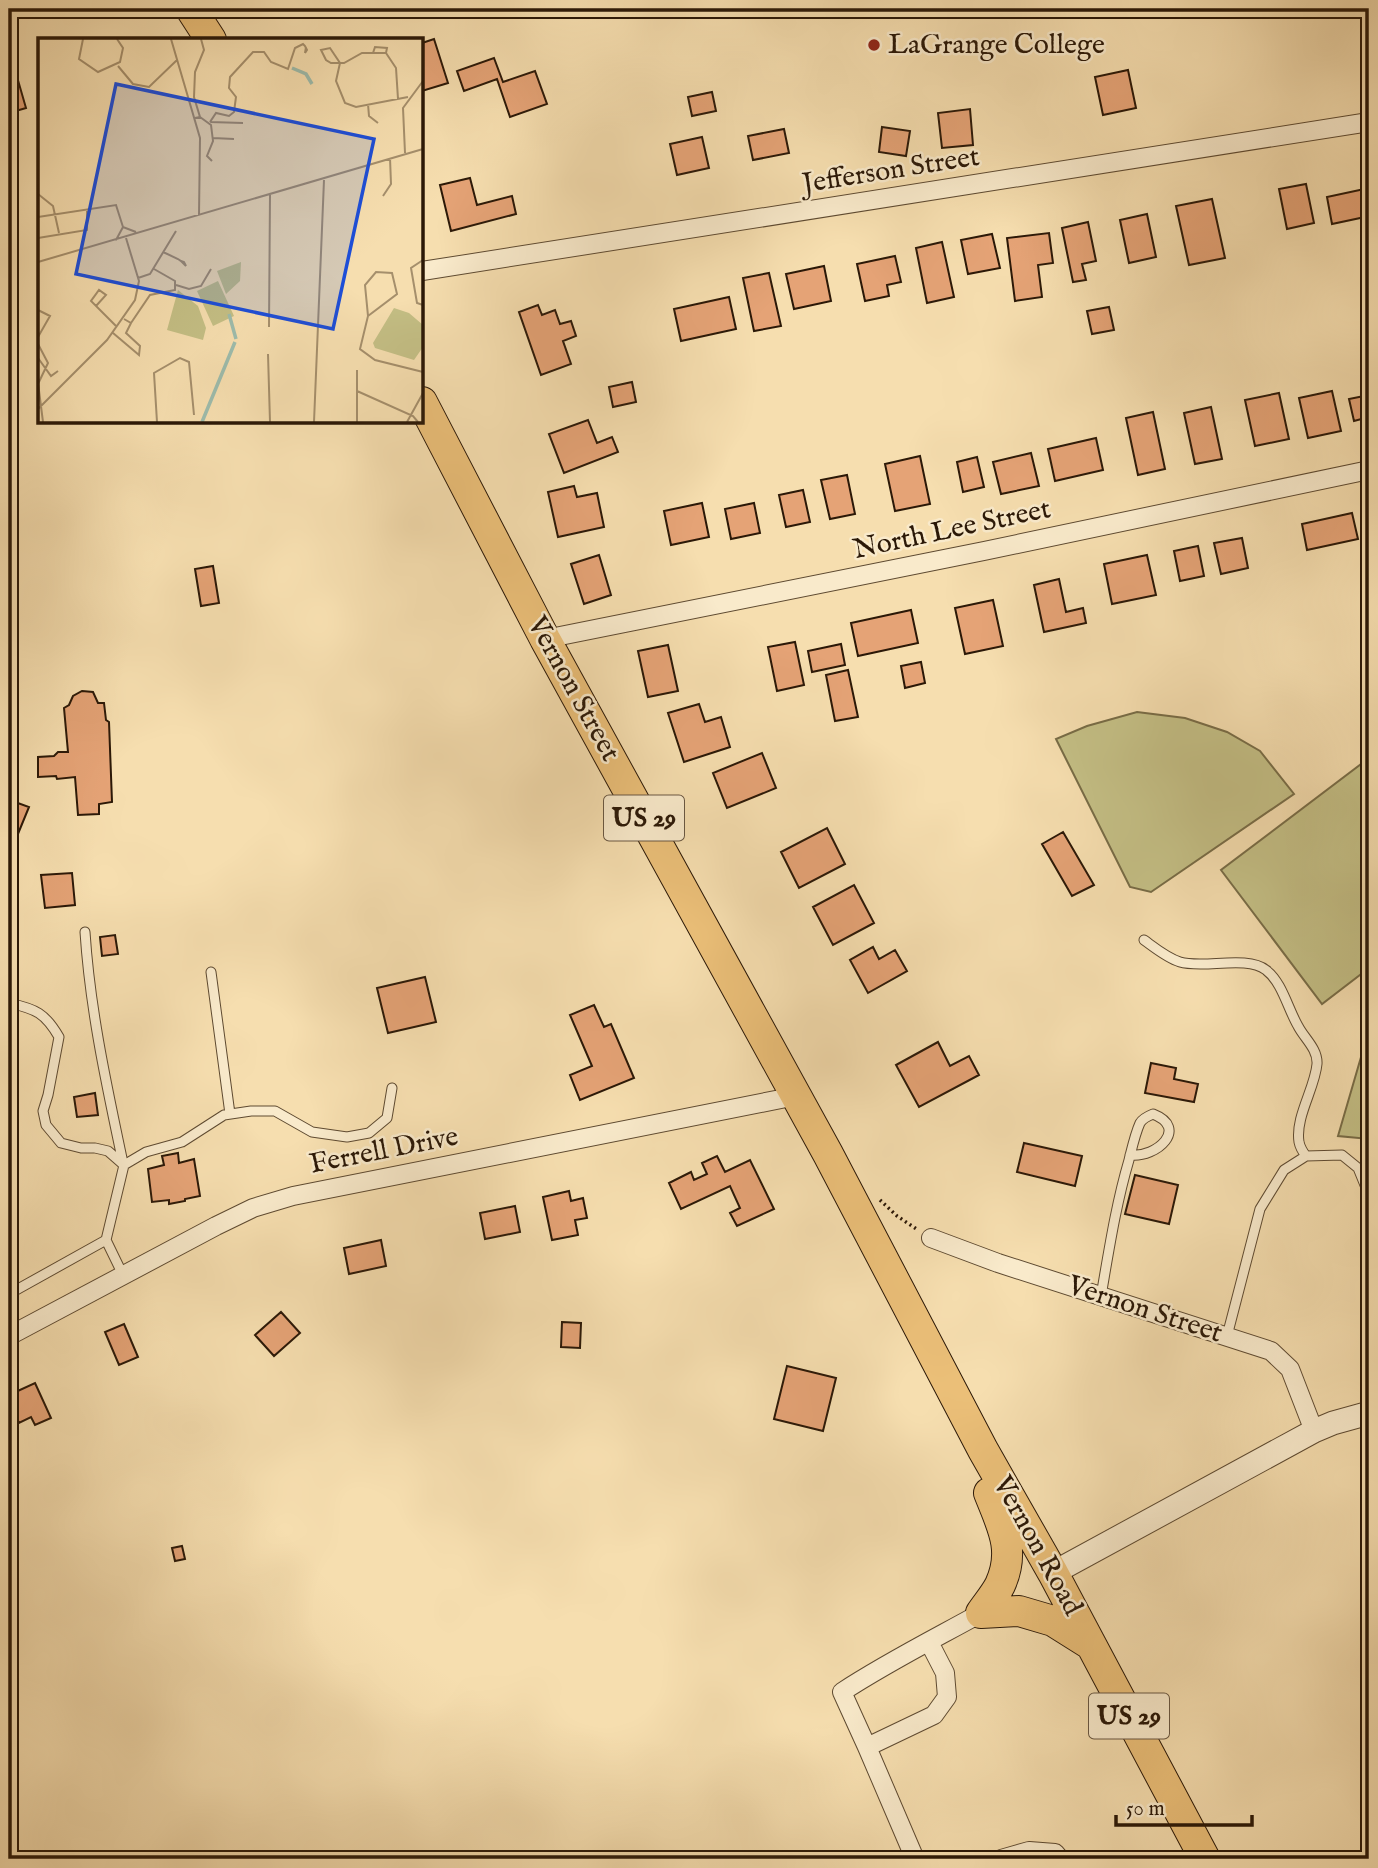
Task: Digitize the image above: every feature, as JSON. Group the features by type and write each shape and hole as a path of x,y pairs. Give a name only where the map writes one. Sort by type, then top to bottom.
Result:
{"main road":[{"path":"191,9 210,38"},
{"name":"Vernon Street","path":"424,406 545,639 870,1232"},
{"name":"Vernon Road","path":"870,1232 983,1450 1053,1573 1205,1859"},
{"path":"961,1407 978,1469 1005,1531 1008,1557 999,1585 981,1613"},
{"path":"981,1613 1018,1611 1042,1617 1092,1646"}],"street":[{"name":"Jefferson Street","path":"424,271 1369,122"},
{"name":"North Lee Street","path":"545,639 1369,470"},
{"name":"Ferrell Drive","path":"9,1336 228,1220 293,1196 796,1096"},
{"name":"Vernon Street","path":"931,1238 998,1263 1271,1351 1290,1369 1314,1431"},
{"path":"1053,1573 1314,1431 1369,1413"},
{"path":"915,1859 842,1692 878,1668 981,1613"},
{"path":"867,1747 934,1715 947,1697 945,1673 929,1642"},
{"path":"1001,1859 1029,1851 1055,1853 1060,1859"}],"lane":[{"path":"85,932 90,987 107,1090 124,1165 107,1240 123,1275"},
{"path":"1144,940 1182,963 1247,963 1265,969 1275,981 1297,1026 1314,1050 1317,1062 1298,1129 1299,1145 1306,1156"},
{"path":"211,972 230,1114"},
{"path":"9,1003 42,1014 59,1037 43,1111 46,1125 61,1143 108,1151 124,1165"},
{"path":"124,1165 146,1152 182,1142 223,1115 251,1111 275,1111 312,1132 347,1137 369,1133 387,1118 392,1088"},
{"path":"1101,1296 1124,1179 1130,1155 1141,1121 1153,1114 1162,1118 1168,1125 1169,1132 1162,1145 1147,1155 1130,1155"},
{"path":"1227,1336 1260,1209 1284,1170 1306,1156 1342,1154 1358,1168 1369,1195"},
{"path":"9,1294 107,1240"}],"shaded area":[{"path":"1137,712 1185,718 1227,732 1260,751 1294,794 1151,892 1130,887 1056,739 1087,726"},
{"path":"1369,758 1369,968 1322,1004 1221,870"},
{"path":"1369,1036 1369,1139 1338,1136 1366,1040"}],"building":[{"path":"434,39 448,83 424,90 424,42"},
{"path":"9,49 26,108 9,113"},
{"path":"494,58 503,82 535,71 547,104 510,117 497,79 464,91 457,71"},
{"path":"1128,70 1136,108 1103,115 1095,77"},
{"path":"712,92 716,111 692,116 688,97"},
{"path":"970,109 973,145 942,148 938,113"},
{"path":"882,127 910,131 906,156 879,152"},
{"path":"784,129 789,153 753,160 748,136"},
{"path":"702,137 709,168 677,175 670,144"},
{"path":"470,178 477,205 512,196 516,214 451,231 440,185"},
{"path":"1306,184 1314,223 1287,229 1279,189"},
{"path":"1369,188 1369,227 1365,217 1332,224 1327,197"},
{"path":"1212,199 1225,258 1189,265 1176,206"},
{"path":"1147,214 1156,257 1129,263 1120,220"},
{"path":"1088,222 1096,261 1082,264 1086,280 1073,282 1062,228"},
{"path":"1049,233 1053,263 1038,265 1042,297 1015,301 1007,238"},
{"path":"992,234 1000,268 968,274 961,240"},
{"path":"942,242 954,297 927,303 916,248"},
{"path":"895,256 901,282 887,285 889,296 865,301 857,264"},
{"path":"824,266 831,301 794,309 786,274"},
{"path":"769,273 781,326 754,331 743,278"},
{"path":"729,297 736,329 681,341 674,309"},
{"path":"538,305 542,315 555,310 560,324 571,321 576,336 563,341 571,364 541,375 519,312"},
{"path":"1109,307 1114,330 1092,334 1087,311"},
{"path":"632,382 636,402 613,407 609,387"},
{"path":"1332,391 1341,431 1308,438 1299,398"},
{"path":"1279,393 1289,439 1255,446 1245,400"},
{"path":"1369,395 1369,417 1354,421 1349,399"},
{"path":"1211,407 1222,459 1195,464 1184,413"},
{"path":"1153,412 1165,469 1138,475 1126,418"},
{"path":"588,420 597,443 612,437 618,452 564,473 549,434"},
{"path":"1096,438 1103,470 1055,481 1048,449"},
{"path":"1031,453 1039,486 1001,494 993,462"},
{"path":"920,456 930,504 895,511 885,464"},
{"path":"977,457 984,487 963,492 957,462"},
{"path":"847,475 855,514 830,519 821,480"},
{"path":"574,486 577,497 597,493 604,527 558,537 548,492"},
{"path":"803,490 810,522 786,527 779,495"},
{"path":"702,503 709,537 671,545 664,511"},
{"path":"754,503 760,533 731,539 725,509"},
{"path":"1352,513 1358,539 1307,550 1302,524"},
{"path":"1242,538 1248,568 1221,574 1214,543"},
{"path":"1198,546 1204,576 1180,581 1174,551"},
{"path":"599,555 611,595 584,604 571,564"},
{"path":"1147,555 1156,595 1112,604 1104,564"},
{"path":"213,566 219,603 201,606 195,569"},
{"path":"1059,579 1066,612 1083,608 1086,623 1044,632 1034,585"},
{"path":"993,600 1003,646 965,654 955,608"},
{"path":"911,610 918,643 858,656 851,623"},
{"path":"795,642 804,685 777,691 768,647"},
{"path":"841,644 845,665 812,672 808,651"},
{"path":"668,645 678,691 648,697 638,651"},
{"path":"921,662 925,683 905,688 901,666"},
{"path":"848,670 858,717 835,721 826,675"},
{"path":"82,691 93,692 98,703 104,703 106,720 109,722 112,802 99,804 99,814 78,815 75,777 38,777 38,757 68,752 64,708 69,705 73,696"},
{"path":"699,704 705,722 721,717 730,747 684,762 668,713"},
{"path":"762,753 776,788 727,808 713,773"},
{"path":"15,802 29,807 13,846 9,844 9,818"},
{"path":"827,828 845,864 799,888 781,852"},
{"path":"1063,832 1094,885 1072,896 1042,844"},
{"path":"72,873 75,905 45,908 41,875"},
{"path":"854,885 874,923 833,945 813,907"},
{"path":"115,935 118,954 102,956 100,937"},
{"path":"873,947 879,959 895,950 907,971 868,993 850,960"},
{"path":"425,977 436,1022 388,1033 377,988"},
{"path":"594,1005 604,1027 611,1024 634,1078 580,1100 570,1075 592,1066 570,1015"},
{"path":"938,1042 950,1066 969,1056 979,1075 919,1107 896,1065"},
{"path":"1151,1063 1176,1068 1174,1079 1198,1084 1194,1102 1145,1093"},
{"path":"95,1093 98,1115 77,1117 74,1097"},
{"path":"1024,1143 1082,1156 1075,1186 1017,1172"},
{"path":"178,1153 179,1163 194,1159 200,1196 169,1204 169,1200 152,1202 148,1169 164,1165 162,1156"},
{"path":"717,1156 725,1172 750,1160 774,1209 737,1226 730,1213 740,1208 730,1186 681,1209 669,1183 691,1172 694,1180 707,1174 702,1163"},
{"path":"1135,1175 1178,1185 1169,1224 1125,1214"},
{"path":"569,1191 571,1201 583,1198 587,1218 575,1220 578,1235 552,1240 543,1197"},
{"path":"515,1206 520,1232 485,1239 480,1213"},
{"path":"381,1240 386,1266 349,1274 344,1248"},
{"path":"281,1312 300,1333 274,1356 255,1335"},
{"path":"562,1322 581,1323 580,1348 561,1347"},
{"path":"124,1324 138,1357 119,1365 105,1332"},
{"path":"787,1366 836,1378 823,1431 774,1419"},
{"path":"35,1383 51,1418 35,1425 31,1417 19,1423 9,1395"},
{"path":"182,1546 185,1559 175,1561 172,1548"}],"place":[{"name":"LaGrange College","path":"874,45"}]}
